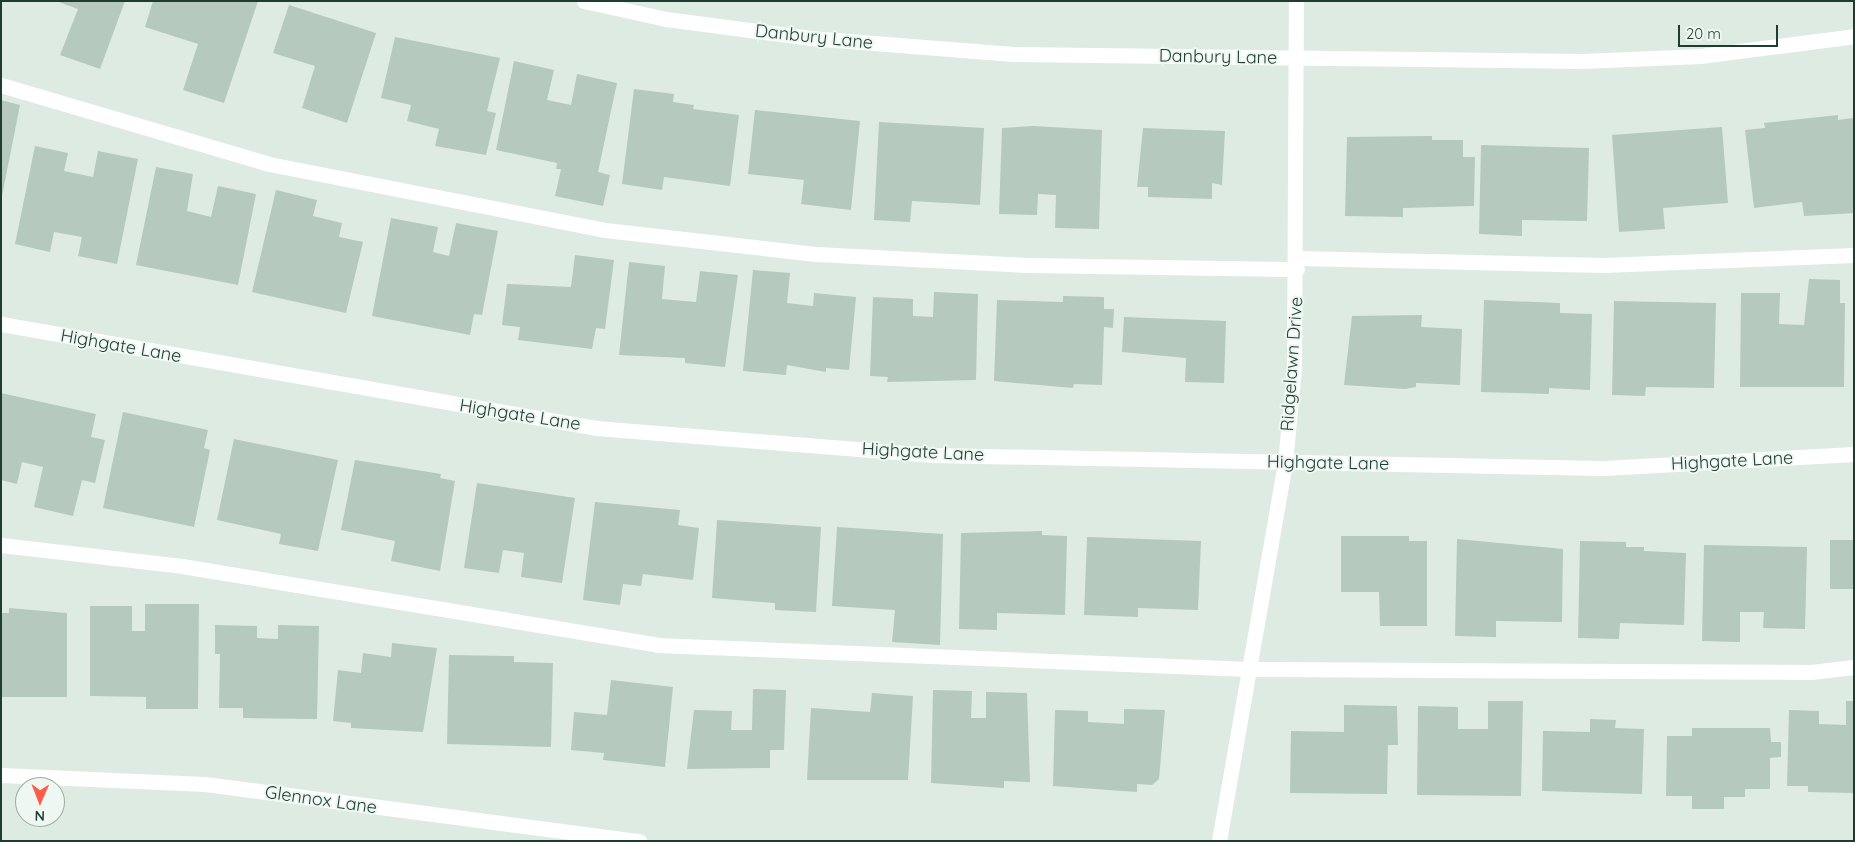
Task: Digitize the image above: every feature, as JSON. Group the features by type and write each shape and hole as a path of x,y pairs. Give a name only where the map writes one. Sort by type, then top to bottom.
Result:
{"street":[{"name":"Danbury Lane","path":"584,1 666,19 910,48 1296,58 1581,61 1701,56 1854,36"},
{"name":"Ridgelawn Drive","path":"1219,841 1285,463 1297,264 1296,1"},
{"path":"1,85 269,164 605,230 817,254 1028,265 1604,265 1854,255"},
{"name":"Highgate Lane","path":"1,324 596,428 933,455 1604,468 1854,454"},
{"path":"1,545 182,566 657,645 1249,670 1812,672 1854,667"},
{"name":"Glennox Lane","path":"1,774 205,784 639,841"}],"building":[{"path":"56,1 125,1 100,69 60,55 78,9"},
{"path":"153,1 258,1 224,103 183,90 198,44 145,27"},
{"path":"289,5 376,33 347,123 302,108 315,66 273,53"},
{"path":"395,37 500,58 487,111 496,113 486,155 435,146 439,129 407,121 411,105 381,98"},
{"path":"514,61 554,70 547,100 571,105 577,74 617,83 598,172 610,175 603,206 555,196 561,169 556,169 557,163 496,150"},
{"path":"634,89 674,94 673,102 694,105 693,109 739,115 730,186 664,177 662,190 622,184"},
{"path":"1,100 20,105 2,196 1,196"},
{"path":"755,110 860,121 851,210 801,204 804,180 748,174"},
{"path":"1838,115 1838,120 1853,118 1854,213 1804,216 1802,202 1754,208 1745,130 1765,128 1764,123"},
{"path":"879,122 984,128 980,205 912,201 910,222 874,220"},
{"path":"1033,126 1102,130 1099,229 1055,228 1056,195 1038,194 1037,215 999,214 1002,128"},
{"path":"1722,127 1728,203 1663,208 1665,229 1619,232 1612,135"},
{"path":"1143,128 1225,131 1222,185 1212,183 1212,199 1148,197 1148,187 1137,187"},
{"path":"1432,136 1432,140 1463,140 1463,157 1475,157 1474,206 1403,208 1403,217 1345,216 1347,137"},
{"path":"1481,145 1589,148 1587,221 1522,220 1522,236 1479,234"},
{"path":"35,146 68,153 64,171 93,177 98,151 138,159 117,264 78,256 82,237 54,232 50,252 15,244"},
{"path":"156,167 193,174 187,211 211,217 218,186 256,194 238,285 136,265"},
{"path":"276,190 317,200 313,216 342,223 339,237 363,242 346,313 252,292"},
{"path":"391,218 438,227 433,252 449,256 456,223 498,231 482,315 474,314 470,335 372,316"},
{"path":"575,255 614,260 605,329 596,328 592,349 518,340 520,327 502,325 507,284 571,287"},
{"path":"629,262 665,266 662,299 696,302 700,271 738,275 725,367 685,363 685,358 619,355"},
{"path":"753,270 790,273 787,303 813,306 814,293 856,297 849,370 826,368 826,372 787,365 786,375 743,371"},
{"path":"1809,279 1840,280 1840,303 1845,303 1844,387 1740,387 1741,293 1780,293 1779,324 1804,325"},
{"path":"934,292 978,294 976,380 887,382 888,377 870,376 873,297 913,299 913,316 933,317"},
{"path":"1063,296 1104,297 1104,309 1114,309 1113,328 1104,327 1102,385 1074,384 1073,388 994,381 997,300 1063,302"},
{"path":"1484,300 1560,303 1560,313 1592,314 1590,390 1549,388 1549,394 1481,392"},
{"path":"1614,301 1716,303 1714,388 1646,387 1645,396 1612,395"},
{"path":"1422,315 1421,327 1462,329 1460,385 1416,383 1416,387 1405,389 1344,385 1352,316"},
{"path":"1124,317 1226,321 1224,383 1185,382 1186,358 1122,352"},
{"path":"1,393 96,414 91,437 105,440 95,483 82,480 73,516 34,507 43,467 22,462 17,484 1,480"},
{"path":"123,412 208,430 204,448 210,450 194,527 103,508"},
{"path":"234,439 338,460 318,551 279,544 281,534 217,520"},
{"path":"355,460 441,474 440,478 455,481 440,571 391,561 395,541 341,530"},
{"path":"477,483 575,498 562,583 521,577 524,553 503,550 499,573 464,568"},
{"path":"595,502 680,510 678,525 699,528 693,580 643,574 641,586 623,584 620,605 583,600"},
{"path":"717,520 821,527 816,612 775,610 775,603 712,598"},
{"path":"837,527 943,534 940,645 892,642 895,610 832,606"},
{"path":"1042,531 1042,535 1067,536 1065,615 997,613 997,630 959,629 961,533"},
{"path":"1341,536 1409,536 1409,541 1427,541 1427,626 1380,626 1379,592 1341,592"},
{"path":"1087,537 1201,541 1198,610 1138,608 1138,617 1084,615"},
{"path":"1457,539 1563,549 1562,622 1496,621 1496,637 1455,636"},
{"path":"1830,540 1854,540 1854,589 1830,589"},
{"path":"1580,541 1626,542 1626,547 1644,547 1644,551 1686,553 1684,625 1620,623 1619,639 1578,638"},
{"path":"1704,545 1807,547 1805,629 1763,628 1764,612 1740,612 1740,642 1702,641"},
{"path":"145,604 199,604 198,709 146,709 146,697 90,696 90,606 132,606 132,631 145,631"},
{"path":"9,608 67,613 67,697 1,697 1,613 9,613"},
{"path":"215,625 257,626 257,638 278,639 278,625 319,626 317,719 243,718 243,708 219,708 220,654 215,654"},
{"path":"392,643 437,648 423,732 351,728 351,723 333,721 338,670 361,673 363,653 391,657"},
{"path":"449,655 514,656 514,662 553,663 551,747 447,744"},
{"path":"611,680 673,687 665,767 603,760 604,753 571,750 574,712 607,715"},
{"path":"753,689 786,690 784,750 770,750 770,768 687,769 694,710 732,711 731,730 752,730"},
{"path":"933,690 972,691 971,718 986,718 986,692 1027,693 1030,782 1004,781 1004,788 931,783"},
{"path":"872,693 913,696 908,780 807,780 811,708 870,712"},
{"path":"1488,701 1523,701 1521,796 1417,795 1418,706 1458,707 1458,729 1488,729"},
{"path":"1846,701 1854,701 1854,793 1808,792 1808,786 1787,786 1789,710 1819,711 1819,724 1846,725"},
{"path":"1344,705 1397,706 1398,745 1388,745 1387,794 1290,793 1291,731 1344,732"},
{"path":"1124,709 1165,710 1159,779 1152,785 1137,784 1137,792 1053,786 1055,710 1088,711 1088,722 1124,724"},
{"path":"1590,719 1616,720 1615,728 1644,729 1642,794 1542,791 1543,731 1590,732"},
{"path":"1692,728 1770,728 1771,742 1781,742 1781,757 1770,758 1770,789 1745,789 1745,797 1724,797 1724,809 1692,809 1692,796 1666,796 1667,736 1692,736"}]}
